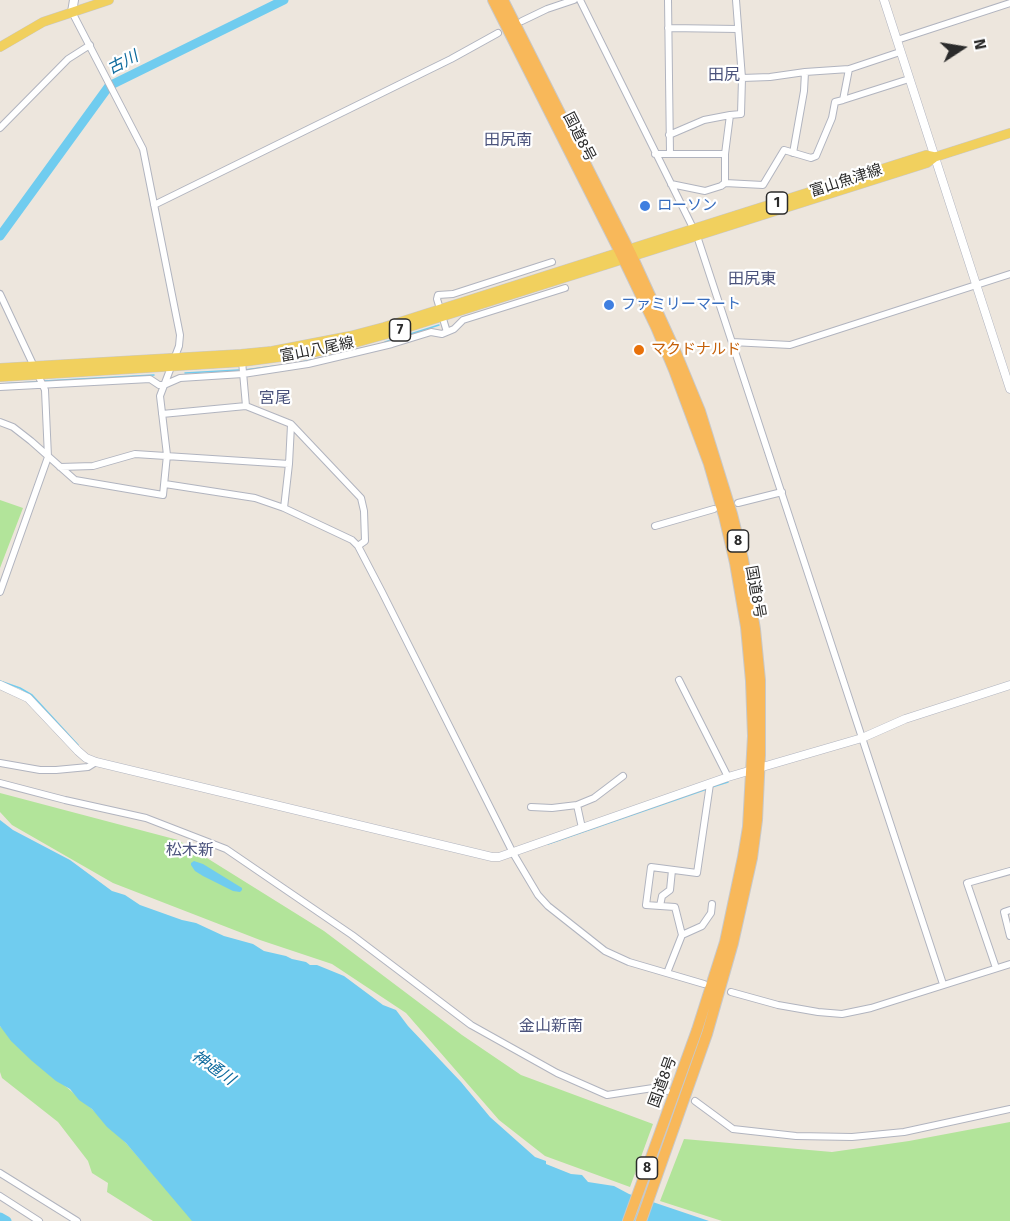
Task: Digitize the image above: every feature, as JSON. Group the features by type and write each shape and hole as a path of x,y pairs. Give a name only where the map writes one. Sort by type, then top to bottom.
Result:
{"highway":[{"name":"国道8号","path":"493,0 674,348 700,411 732,514 754,629 760,680 756,769 757,820 743,902 708,1034 641,1221"},
{"name":"国道8号","path":"503,0 626,254"},
{"name":"国道8号","path":"628,1221 697,1030 725,942 748,827 756,769"}],"main road":[{"path":"72,12 74,0"},
{"path":"0,47 43,22 109,0"},
{"name":"富山魚津線","path":"626,254 927,163 935,157 1010,133"},
{"name":"富山八尾線","path":"0,377 37,371 311,353 387,334 441,313 626,254"},
{"name":"富山八尾線","path":"0,368 37,371"}],"street":[{"path":"522,21 574,0"},
{"path":"580,0 695,233 943,984"},
{"path":"668,0 670,153"},
{"path":"669,135 704,120 741,114 742,78 736,0"},
{"path":"884,0 1010,389"},
{"path":"897,40 1010,3"},
{"path":"0,422 13,427 75,480 163,495 167,455 160,396 173,363 180,335 143,149 72,12"},
{"path":"668,28 738,29"},
{"path":"154,205 451,59 498,33"},
{"path":"0,128 68,59 90,45"},
{"path":"742,78 849,69 900,52"},
{"path":"843,100 849,69"},
{"path":"793,153 805,72"},
{"path":"671,184 705,191 724,183 763,185 784,150 811,158 816,156 832,118 835,102 909,79"},
{"path":"724,183 724,154 730,115"},
{"path":"655,154 724,154"},
{"path":"447,332 437,299 438,295 453,294 552,262"},
{"path":"732,342 790,345 1010,274"},
{"path":"0,387 150,379 159,385 164,385 180,378 243,374 308,364 392,344 430,332 442,334 454,329 464,320 565,288"},
{"path":"0,294 45,390 48,457 0,592"},
{"path":"242,358 246,406"},
{"path":"162,414 246,406 291,424 362,498 365,541 358,546"},
{"path":"284,508 291,424"},
{"path":"60,468 93,466 135,454 289,464"},
{"path":"165,484 255,498 284,508 352,540 358,546 513,853 538,895 567,922 605,951 629,962 704,984"},
{"path":"738,503 782,492"},
{"path":"655,526 714,509"},
{"path":"679,680 728,777"},
{"path":"0,685 28,698 78,751 86,758 96,762 492,857 513,853 728,777 862,738 905,719 1010,685"},
{"path":"0,762 40,770 56,770 88,767 96,762"},
{"path":"531,807 577,806 594,798 623,776"},
{"path":"0,783 146,818 226,849 352,935 471,1025 557,1073 607,1095 653,1088 667,1091"},
{"path":"666,973 682,935 675,907 646,905 651,867 697,873 710,784"},
{"path":"577,806 582,828"},
{"path":"660,906 662,896 670,890 672,870"},
{"path":"996,968 967,883 1010,871"},
{"path":"682,935 702,927 711,913 712,904"},
{"path":"1010,910 1004,912 1010,936"},
{"path":"731,992 778,1005 842,1014 871,1008 1010,964"},
{"path":"695,1101 733,1129 796,1136 852,1137 904,1132 1010,1109"},
{"path":"0,1173 77,1221"},
{"path":"0,1196 39,1221"}],"green space":[{"path":"0,500 23,508 0,568"},
{"path":"0,793 178,840 324,931 462,1035 521,1075 653,1124 630,1187 545,1156 499,1120 406,1013 332,964 260,940 113,883 12,825 0,812"},
{"path":"0,1026 21,1048 92,1109 126,1143 194,1221 153,1221 107,1192 108,1183 92,1173 88,1161 58,1122 2,1078"},
{"path":"1010,1122 1010,1221 722,1221 660,1201 684,1139 832,1152 909,1141"}],"water":[{"name":"神通川","path":"0,820 13,830 70,860 112,891 125,895 140,905 196,923 224,936 253,944 264,951 317,965 344,976 383,1005 396,1010 490,1117 535,1157 571,1174 582,1175 588,1182 614,1186 629,1194 709,1221 192,1221 126,1143 70,1089 56,1081 32,1061 11,1041 0,1026"},
{"path":"194,861 203,864 242,890 233,891 203,876 191,865"}],"waterway":[{"name":"古川","path":"0,236 109,86 284,0"},
{"path":"385,342 439,325"},
{"path":"292,364 311,360"},
{"path":"244,370 275,366"},
{"path":"185,373 239,370"},
{"path":"44,381 154,375"},
{"path":"0,384 36,382"},
{"path":"0,681 32,695 78,745"},
{"path":"712,787 728,782"},
{"path":"548,844 707,789"},
{"path":"0,1217 7,1221"}],"place":[{"name":"ローソン","path":"645,206"},
{"name":"ファミリーマート","path":"609,305"},
{"name":"マクドナルド","path":"639,350"}],"district":[{"name":"田尻","path":"724,76"},
{"name":"田尻南","path":"508,141"},
{"name":"田尻東","path":"752,280"},
{"name":"宮尾","path":"275,399"},
{"name":"松木新","path":"190,851"},
{"name":"金山新南","path":"551,1027"}]}
